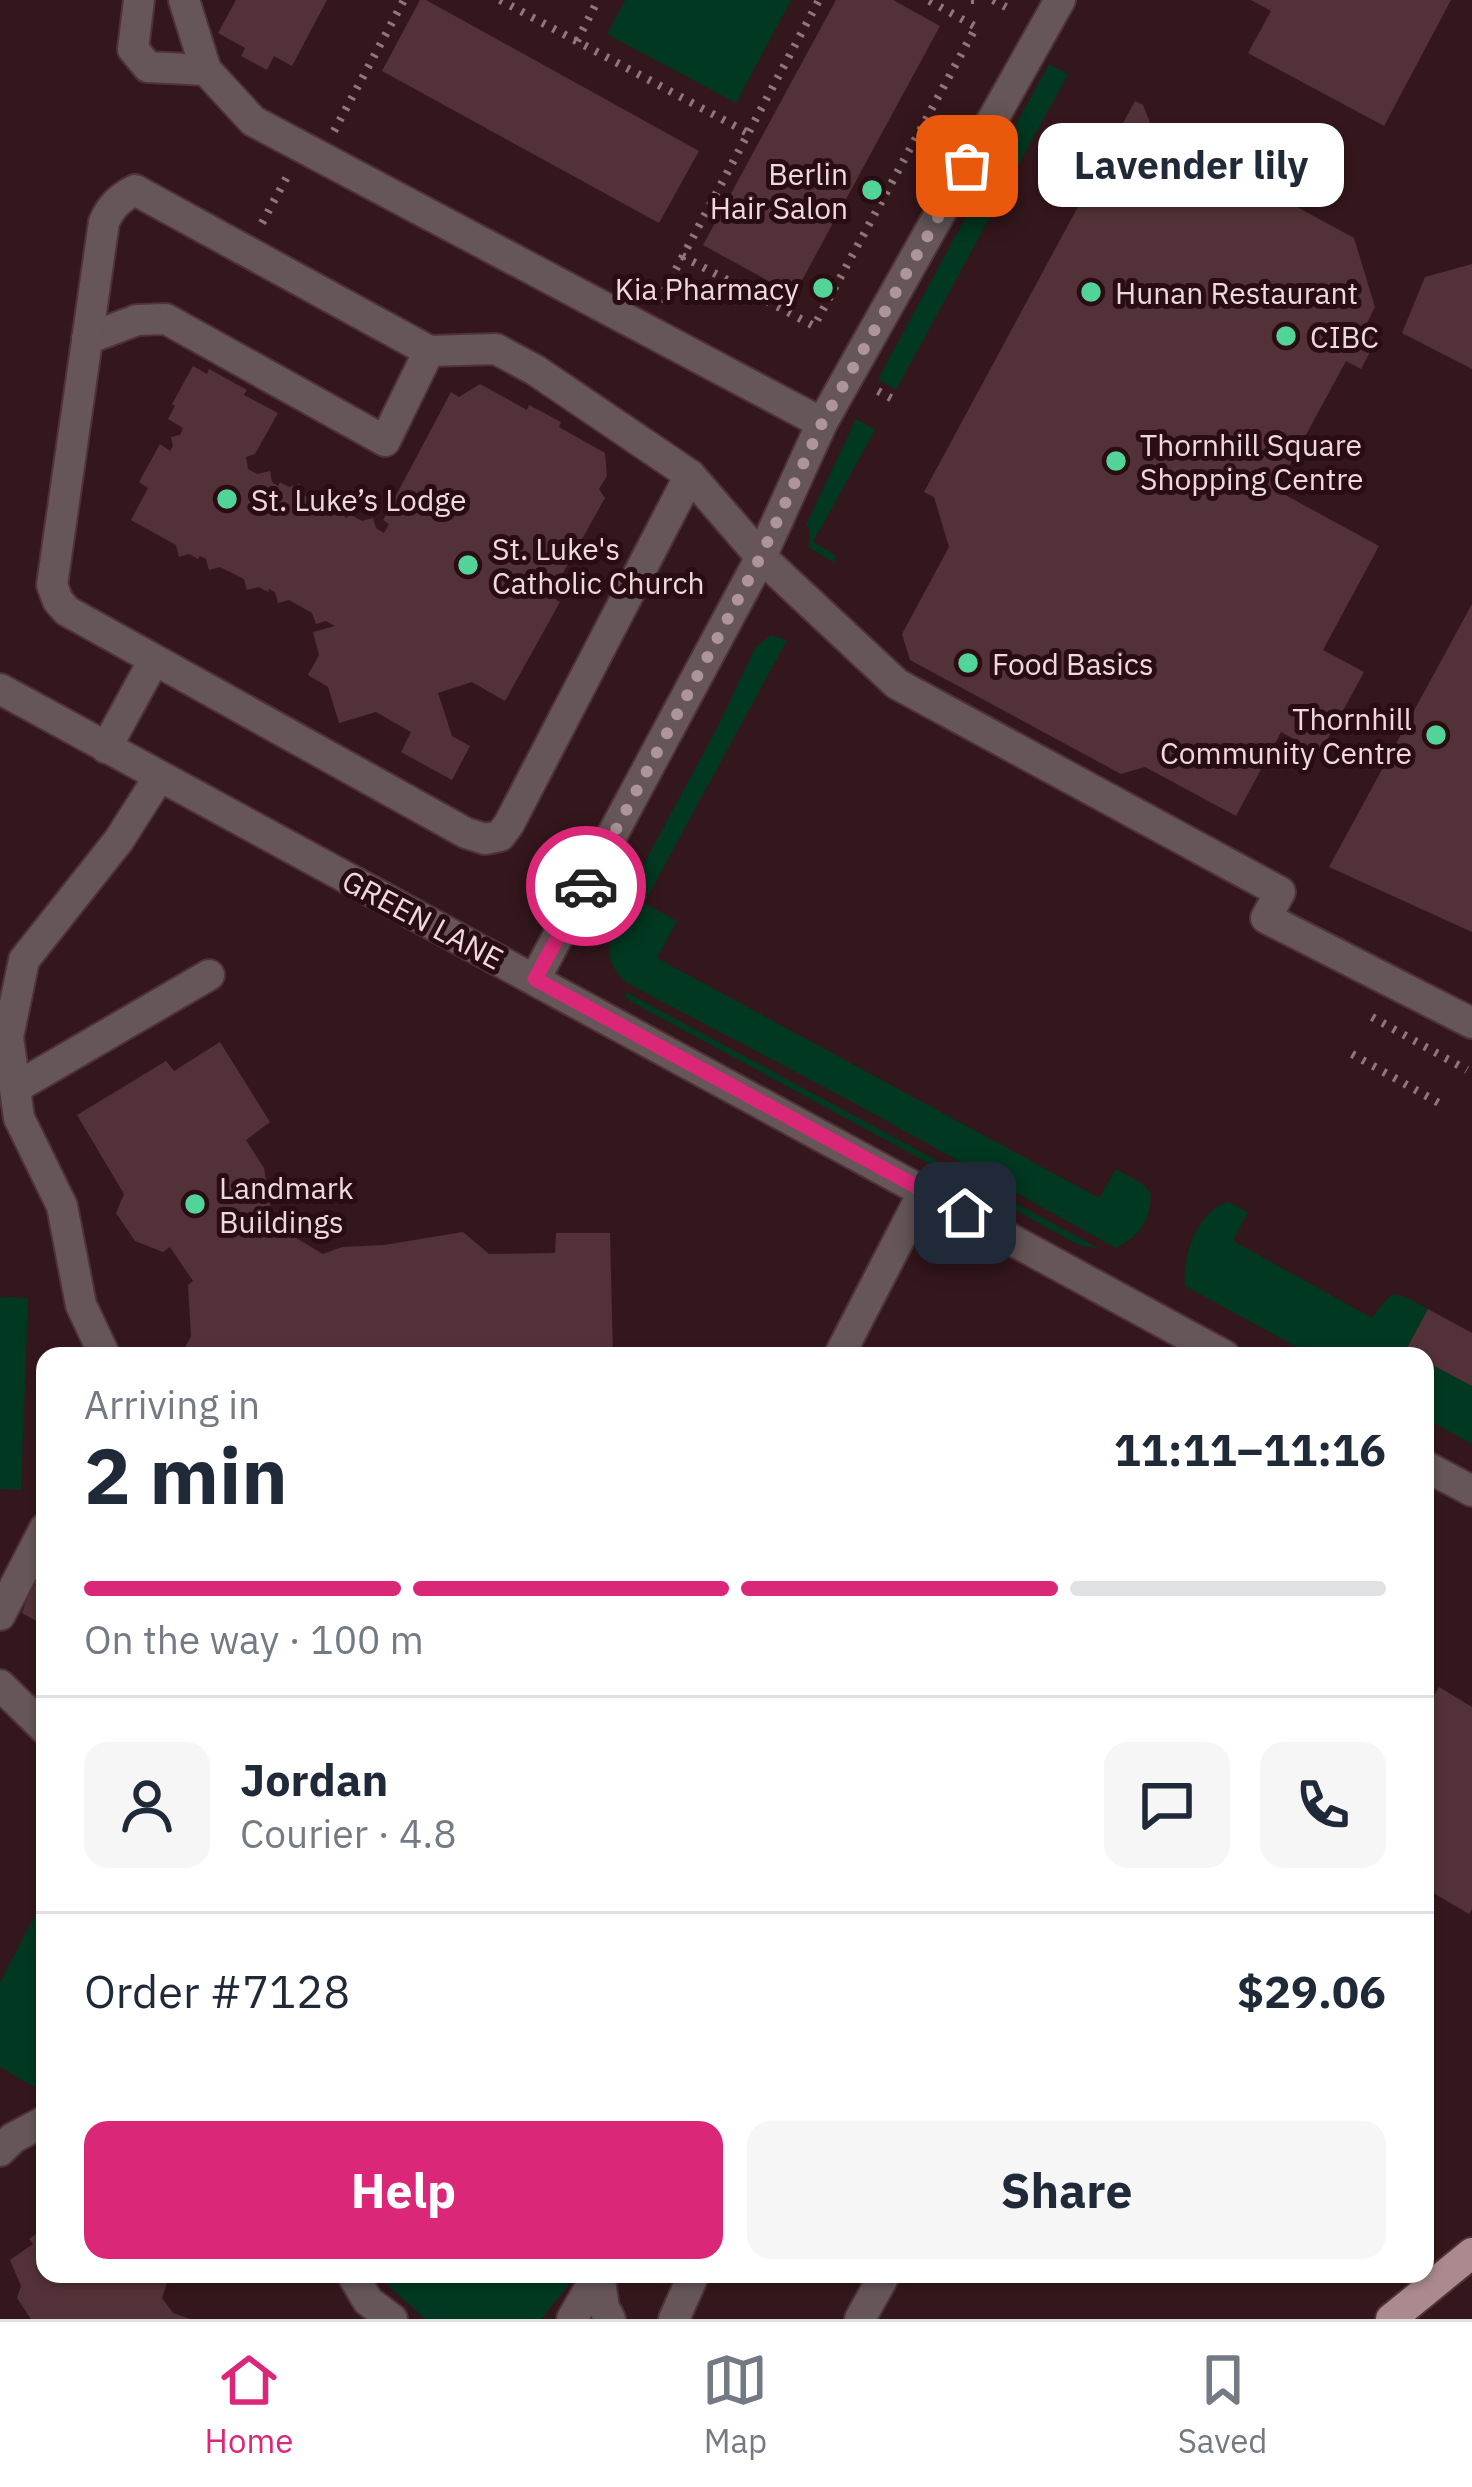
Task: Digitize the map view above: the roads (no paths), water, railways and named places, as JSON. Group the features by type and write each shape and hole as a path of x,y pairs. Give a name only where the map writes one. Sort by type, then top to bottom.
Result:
{"main road":[{"path":"1391,2319 1472,2253"},
{"path":"1424,2319 1472,2253"}],"street":[{"path":"139,0 133,49 148,67 206,70"},
{"path":"184,0 206,70 253,121 822,423"},
{"path":"535,979 761,556 822,423 1060,0"},
{"path":"690,475 500,836 466,833 154,660 67,611 52,585 104,222 110,208 135,190 429,351 496,349 535,370 690,475 761,556 897,685 1280,892 1266,918 1472,1023"},
{"path":"87,340 136,320 166,319 385,441 429,351"},
{"path":"106,748 154,660"},
{"name":"GREEN LANE","path":"0,689 1209,1347"},
{"path":"101,1347 81,1305 62,1206 19,1118 8,1037 24,960 119,840 159,777"},
{"path":"14,1088 209,976"},
{"path":"844,1347 924,1191"},
{"path":"1434,1471 1472,1491"},
{"path":"0,1615 36,1545"},
{"path":"0,1685 36,1720"},
{"path":"0,2151 36,2126"},
{"path":"357,2283 368,2301 392,2319"},
{"path":"572,2319 594,2283"},
{"path":"600,2283 610,2319"},
{"path":"674,2319 690,2283"},
{"path":"860,2319 881,2283"}],"place":[{"name":"Lavender lily","path":"967,166"},
{"name":"Berlin Hair Salon","path":"872,190"},
{"name":"Kia Pharmacy","path":"823,288"},
{"name":"Hunan Restaurant","path":"1091,292"},
{"name":"CIBC","path":"1286,336"},
{"name":"Thornhill Square Shopping Centre","path":"1116,461"},
{"name":"St. Luke’s Lodge","path":"227,499"},
{"name":"St. Luke's Catholic Church","path":"468,565"},
{"name":"Food Basics","path":"968,663"},
{"name":"Thornhill Community Centre","path":"1436,735"},
{"name":"Landmark Buildings","path":"195,1204"}]}
